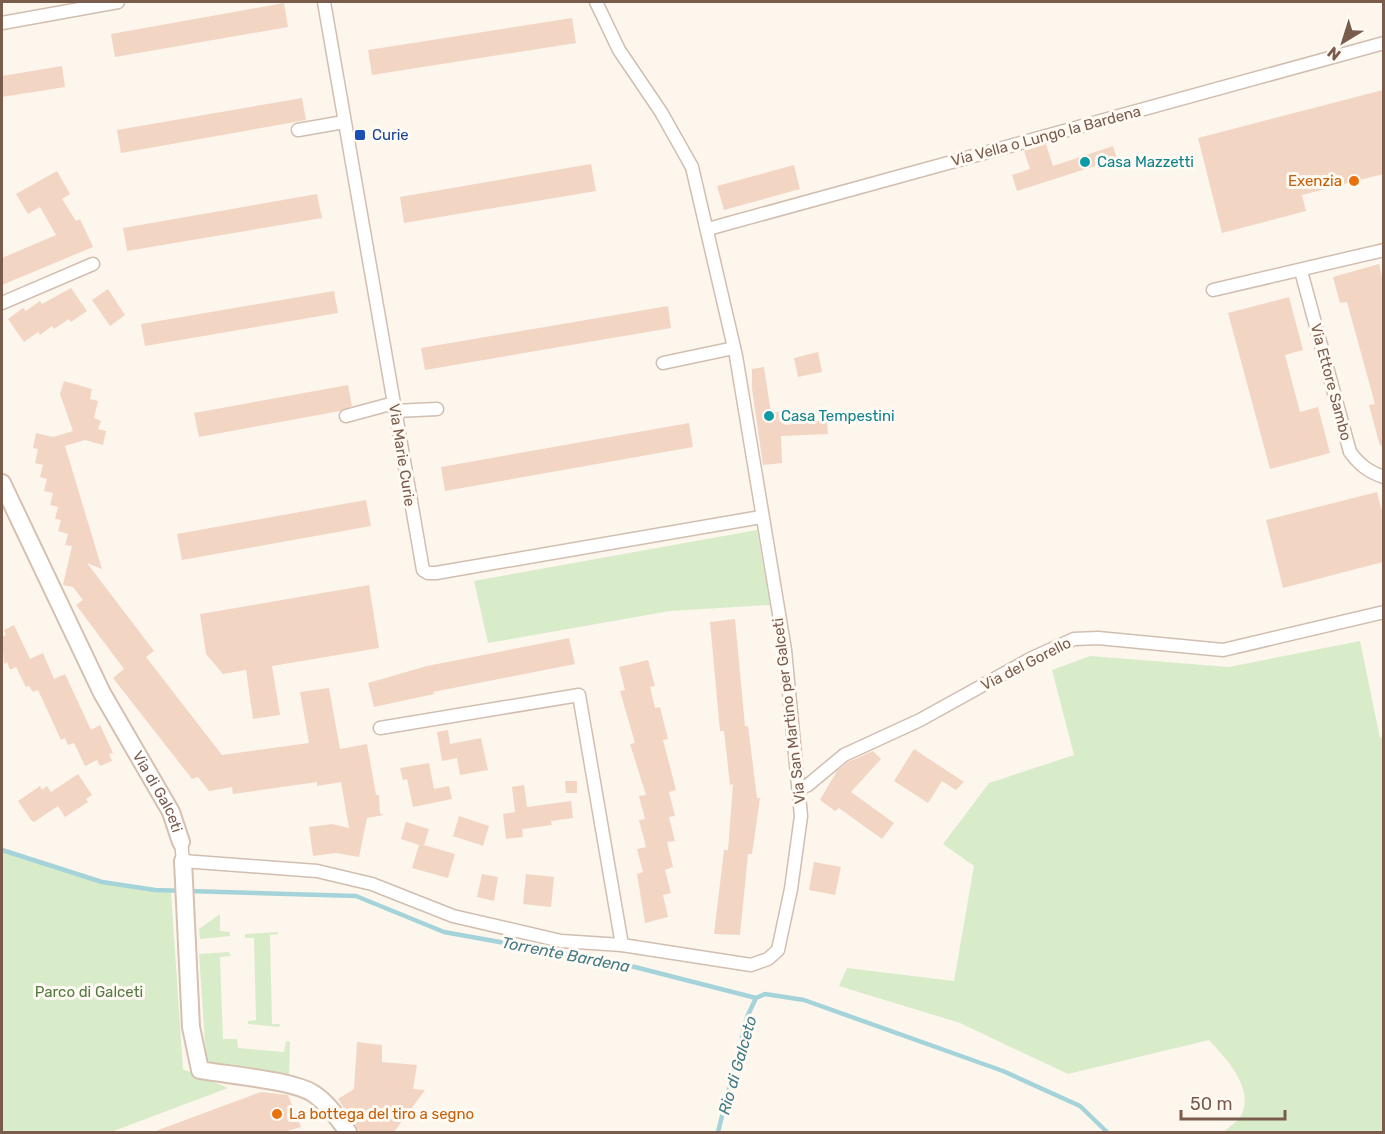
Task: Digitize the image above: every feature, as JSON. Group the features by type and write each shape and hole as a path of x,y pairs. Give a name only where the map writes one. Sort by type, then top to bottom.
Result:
{"street":[{"path":"2,23 118,2"},
{"name":"Via Marie Curie","path":"324,2 421,567 428,573 761,517"},
{"name":"Via San Martino per Galceti","path":"183,861 317,871 372,884 453,916 561,941 622,945 751,965 768,959 778,950 791,889 801,816 784,650 734,348 692,167 661,112 619,50 596,2"},
{"name":"Via Vella o Lungo la Bardena","path":"708,229 1383,43"},
{"path":"298,130 344,122"},
{"path":"1213,290 1383,250"},
{"path":"2,303 93,264"},
{"name":"Via Ettore Sambo","path":"1301,270 1350,452 1358,463 1372,474 1383,477"},
{"path":"663,363 734,348"},
{"path":"346,416 395,407 437,409"},
{"name":"Via di Galceti","path":"2,483 102,693 166,802 181,842 186,878 191,1028 200,1070 295,1086 313,1093 331,1108 348,1132"},
{"name":"Via del Gorello","path":"799,789 808,785 844,755 920,720 1032,658 1074,639 1098,638 1223,650 1383,612"},
{"path":"380,728 579,695 622,945"}],"green space":[{"path":"757,530 770,605 670,611 488,643 474,581"},
{"path":"1360,641 1380,738 1383,737 1383,1132 1223,1132 1241,1116 1244,1095 1237,1074 1209,1040 1068,1074 960,1023 839,986 847,968 954,981 974,866 943,844 989,783 1074,755 1052,670 1090,656 1229,667"},
{"name":"Parco di Galceti","path":"2,850 102,882 171,892 183,1069 228,1088 111,1132 2,1132"},
{"path":"220,914 220,931 230,932 230,936 200,939 199,929"},
{"path":"278,932 278,934 270,935 272,1024 280,1024 279,1027 248,1024 248,1021 256,1020 254,938 245,938 245,934"},
{"path":"229,952 231,956 220,957 223,1039 237,1039 238,1048 284,1052 286,1041 290,1042 289,1076 212,1064 206,1058 199,954"}],"building":[{"path":"284,3 288,27 115,57 111,34"},
{"path":"572,18 576,43 372,75 368,50"},
{"path":"62,66 65,87 2,97 2,76"},
{"path":"1383,90 1383,174 1302,195 1306,211 1222,233 1198,138"},
{"path":"302,98 306,120 121,153 117,130"},
{"name":"Casa Mazzetti","path":"1046,144 1053,166 1113,146 1117,159 1017,191 1012,175 1030,169 1024,151"},
{"path":"591,164 596,191 404,223 400,197"},
{"path":"794,165 800,189 724,210 717,186"},
{"path":"57,171 70,194 62,199 76,221 80,219 93,247 2,285 2,258 56,235 40,207 28,214 16,194"},
{"path":"317,194 322,218 127,251 123,228"},
{"path":"1379,264 1383,281 1383,445 1380,446 1369,405 1375,404 1347,302 1340,303 1333,277"},
{"path":"71,288 87,311 71,322 69,319 54,329 52,326 40,335 38,332 24,342 8,319 23,308 26,311 40,301 42,304"},
{"path":"108,289 125,315 110,326 92,300"},
{"path":"334,291 338,313 145,346 141,324"},
{"path":"1289,297 1303,350 1285,355 1300,412 1318,407 1330,453 1270,469 1228,313"},
{"path":"668,306 671,328 425,370 421,348"},
{"path":"818,352 822,372 798,377 794,358"},
{"name":"Casa Tempestini","path":"764,367 771,413 782,411 785,425 827,420 828,434 781,436 782,463 763,465 752,389 752,369"},
{"path":"64,381 92,389 90,399 98,401 94,418 101,421 98,429 106,431 103,445 85,440 65,446 102,569 87,563 154,651 146,657 222,755 309,743 300,692 329,688 340,749 367,744 376,795 379,795 380,813 384,815 367,818 359,857 336,853 313,856 309,827 332,824 349,828 341,782 317,786 317,782 233,794 232,787 209,791 198,777 192,779 113,678 124,669 76,605 83,600 73,587 63,585 72,546 65,545 68,534 58,531 61,520 55,519 58,507 50,505 53,493 44,491 47,479 40,477 43,465 35,463 38,449 33,448 36,433 53,437 73,431 60,394"},
{"path":"348,385 352,406 340,411 199,437 194,413"},
{"path":"689,423 693,447 445,491 441,467"},
{"path":"1377,492 1383,515 1383,562 1283,588 1266,520"},
{"path":"366,500 371,526 182,560 177,534"},
{"path":"369,585 379,648 272,666 280,715 253,719 246,670 223,674 206,654 200,614"},
{"path":"735,619 745,726 748,726 757,798 760,798 752,854 748,854 740,935 714,934 724,850 728,850 733,784 730,785 724,731 720,731 710,622"},
{"path":"14,625 30,659 43,653 54,679 65,674 91,730 100,725 113,753 109,754 112,761 100,766 97,760 85,766 74,743 68,745 65,738 61,740 38,690 33,692 29,686 26,687 16,667 10,670 7,662 4,664 2,637 6,635 4,630"},
{"path":"569,638 575,664 433,692 434,694 374,707 368,683 427,666"},
{"path":"648,660 655,686 650,687 655,708 660,707 668,739 663,740 676,790 669,792 675,816 669,817 675,841 667,842 673,867 665,870 671,893 663,895 668,917 645,923 637,874 643,872 637,849 646,847 639,820 645,819 639,796 646,795 630,744 635,743 620,691 625,690 619,667"},
{"path":"448,730 450,744 481,738 488,770 460,775 457,758 442,761 437,732"},
{"path":"914,749 964,782 956,790 942,781 928,803 894,781"},
{"path":"873,751 881,759 851,792 894,823 882,839 839,808 835,811 820,800 837,771 848,762"},
{"path":"429,763 434,789 449,786 452,799 413,807 407,779 403,780 400,768"},
{"path":"78,774 92,795 86,799 88,802 65,817 58,806 34,822 18,801 40,786 42,790 47,786 51,792"},
{"path":"565,781 577,781 577,793 566,793"},
{"path":"524,785 527,807 571,801 573,818 551,821 552,825 522,829 523,837 506,839 503,814 515,812 512,787"},
{"path":"459,816 489,826 483,846 453,836"},
{"path":"406,822 429,829 424,845 455,854 448,878 412,868 419,845 401,839"},
{"path":"814,862 841,867 835,895 809,890"},
{"path":"482,874 498,877 494,901 477,897"},
{"path":"526,874 554,877 551,907 523,904"},
{"path":"357,1042 382,1045 382,1062 417,1065 413,1089 425,1090 394,1132 360,1132 338,1099 354,1089"},
{"path":"261,1092 288,1095 301,1127 284,1132 153,1132"}],"waterway":[{"name":"Torrente Bardena","path":"2,850 102,882 155,890 356,896 444,932 627,965 756,998 765,994 804,1000 1003,1071 1080,1106 1107,1132"},
{"name":"Rio di Galceto","path":"718,1132 747,1017 756,998"}],"place":[{"name":"Curie","path":"360,135"},
{"name":"Casa Mazzetti","path":"1085,162"},
{"name":"Exenzia","path":"1354,181"},
{"name":"Casa Tempestini","path":"769,416"},
{"name":"La bottega del tiro a segno","path":"277,1114"}]}
